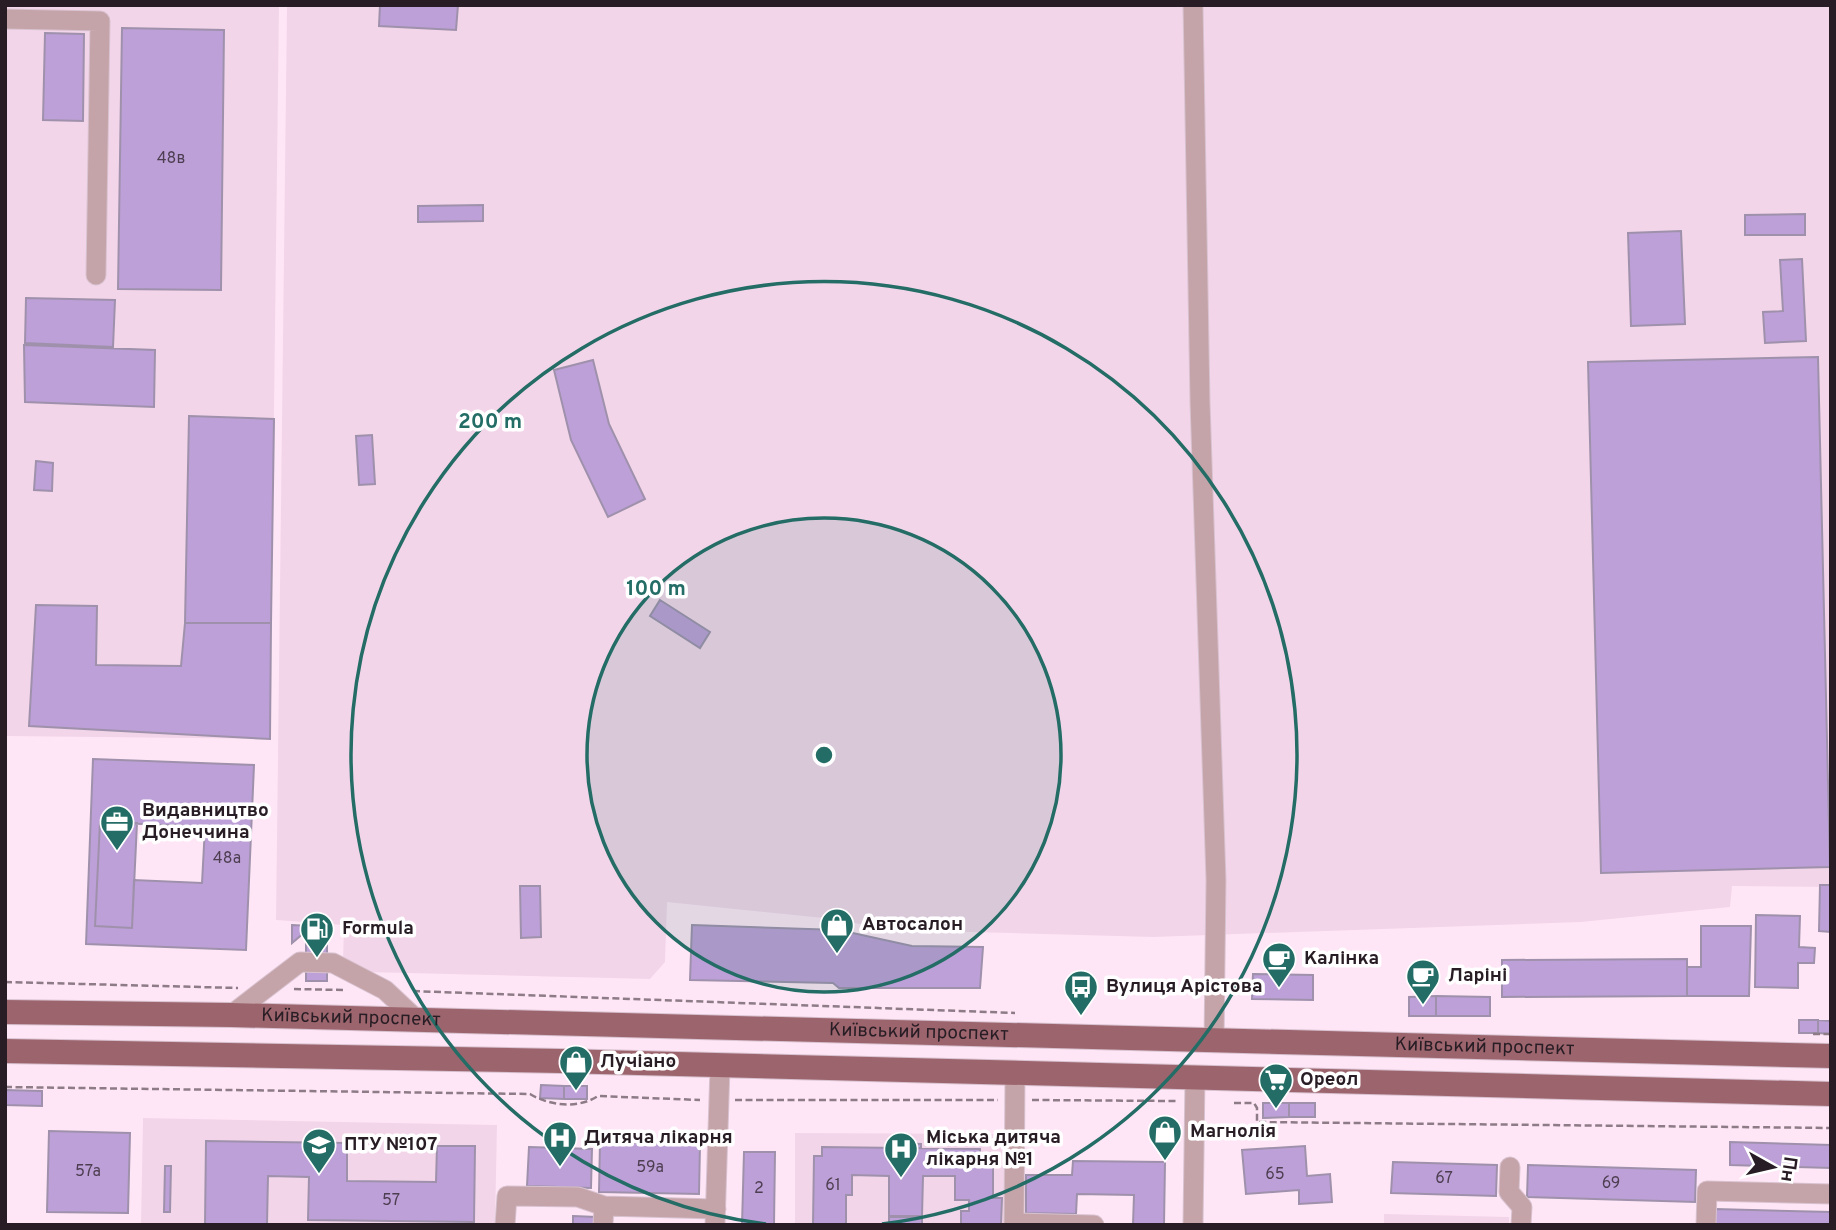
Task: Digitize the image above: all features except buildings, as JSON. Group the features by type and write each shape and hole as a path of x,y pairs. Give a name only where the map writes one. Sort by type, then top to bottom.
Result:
{"main road":[{"name":"Київський проспект","path":"5,1012 231,1015 1831,1056"},
{"path":"1142,1076 1160,1063 1160,1054 1143,1039"},
{"path":"1242,1041 1230,1046 1223,1055 1222,1065 1227,1073 1242,1079"},
{"name":"Київський проспект","path":"5,1051 561,1061 1831,1094"}],"street":[{"path":"1193,5 1200,402 1216,880 1214,1041"},
{"path":"5,19 100,21 96,275"},
{"path":"231,1015 300,962 333,963 385,990 417,1020"},
{"path":"505,1225 507,1196 578,1198 604,1216 716,1217 720,1067"},
{"path":"1015,1073 1014,1224 1094,1225"},
{"path":"1193,1225 1195,1077"},
{"path":"1510,1167 1509,1192 1522,1207 1521,1225"},
{"path":"1706,1225 1707,1191 1831,1194"}],"path":[{"path":"5,982 345,990"},
{"path":"385,990 1026,1014"},
{"path":"5,1087 530,1094 544,1102 585,1104 598,1096 719,1100 1176,1101"},
{"path":"1234,1103 1254,1103 1257,1108 1257,1122 1831,1128"}],"shaded area":[{"path":"5,5 279,5 270,739 5,736"},
{"path":"287,5 1831,5 1831,887 1732,886 1730,907 1581,922 1153,937 897,930 824,918 667,902 665,962 650,979 365,972 343,963 344,925 276,920"},
{"name":"ПТУ №107","path":"143,1118 497,1125 495,1225 141,1225"},
{"name":"Міська дитяча лікарня №1","path":"795,1133 1007,1134 1006,1225 795,1225"},
{"path":"1384,1214 1509,1217 1509,1225 1384,1225"}],"place":[{"name":"Видавництво Донеччина","path":"117,852"},
{"name":"Автосалон","path":"837,955"},
{"name":"Formula","path":"317,959"},
{"name":"Калінка","path":"1279,989"},
{"name":"Ларіні","path":"1423,1006"},
{"name":"Вулиця Арістова","path":"1081,1017"},
{"name":"Лучіано","path":"576,1092"},
{"name":"Ореол","path":"1276,1110"},
{"name":"Магнолія","path":"1165,1162"},
{"name":"Дитяча лікарня","path":"560,1168"},
{"name":"ПТУ №107","path":"319,1175"},
{"name":"Міська дитяча лікарня №1","path":"901,1179"}]}
